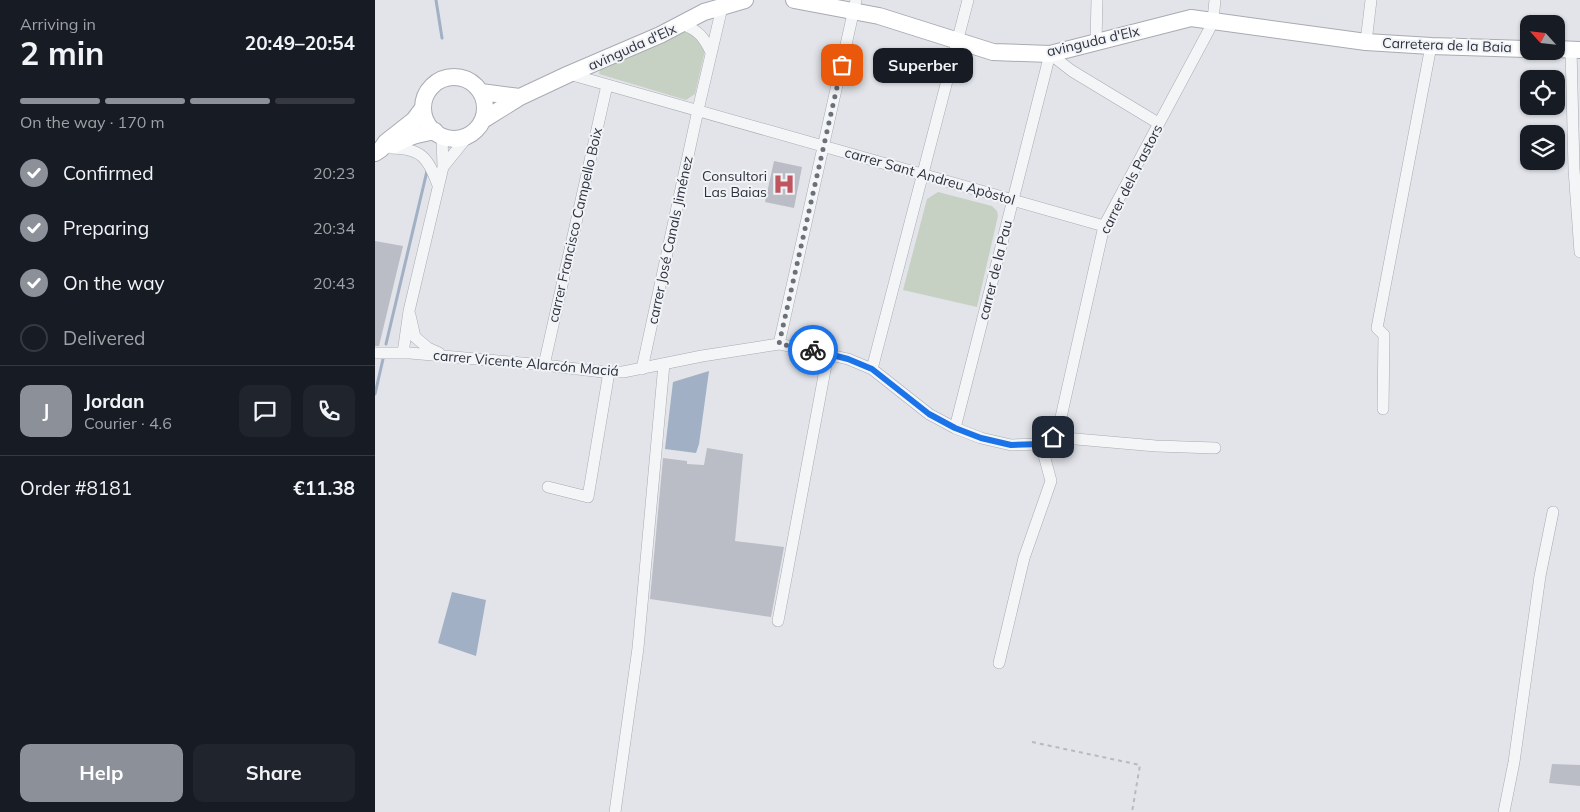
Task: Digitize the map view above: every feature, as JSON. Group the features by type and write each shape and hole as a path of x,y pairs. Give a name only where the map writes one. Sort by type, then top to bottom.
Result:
{"main road":[{"name":"avinguda d'Elx","path":"483,120 520,97 569,74 628,50 723,3 745,0"},
{"name":"avinguda d'Elx","path":"794,0 855,5 879,16 993,52 1050,54 1191,18 1366,42"},
{"name":"Carretera de la Baia","path":"1366,42 1520,49"},
{"path":"454,77 466,79 475,84 481,92 486,110 482,123 473,134 458,139 450,139 428,126 423,108 425,97 430,88 438,81 454,77"},
{"path":"481,92 520,97"},
{"path":"381,150 386,142 414,120 423,108"},
{"path":"381,150 414,134 439,134"}],"street":[{"path":"872,369 968,0"},
{"path":"1096,42 1097,0"},
{"path":"1213,20 1215,0"},
{"path":"1366,42 1371,0"},
{"name":"carrer José Canals Jiménez","path":"642,369 723,3"},
{"path":"855,5 779,344 848,359 872,369 929,414 955,428 981,438 1011,445 1041,444 1055,436 1156,446 1215,448"},
{"name":"carrer dels Pastors","path":"1055,436 1104,226 1213,20"},
{"path":"682,24 695,29 704,38 711,52"},
{"path":"1383,409 1384,336 1377,328 1431,46"},
{"path":"1569,50 1580,252"},
{"path":"1050,54 1072,71 1159,123"},
{"name":"carrer de la Pau","path":"955,428 1050,54"},
{"name":"carrer Sant Andreu Apòstol","path":"569,74 1104,226"},
{"name":"carrer Francisco Campello Boix","path":"544,365 607,85"},
{"path":"406,353 409,311 443,166 439,134"},
{"path":"443,166 468,136"},
{"path":"381,150 402,148 416,152 431,166 438,185"},
{"path":"409,311 415,337 428,348 445,356"},
{"name":"carrer Vicente Alarcón Maciá","path":"375,355 406,353 623,372 702,356 779,344"},
{"path":"778,621 828,354"},
{"path":"615,812 638,648 664,364"},
{"path":"548,487 588,496 609,372"},
{"path":"999,663 1024,558 1051,481 1041,444"},
{"path":"1504,812 1514,762 1540,576 1553,512"}],"path":[{"path":"1032,742 1140,764 1132,812"}],"green space":[{"path":"688,29 706,46 695,94 686,100 599,74 600,70"},
{"path":"938,192 992,206 997,211 998,216 977,307 903,290 927,199"}],"water":[{"path":"709,371 699,444 696,453 665,449 673,382"},
{"path":"452,592 486,600 476,656 438,643"}],"building":[{"name":"Consultori Las Baias","path":"774,161 802,167 794,208 765,202"},
{"path":"375,241 403,246 379,346 375,346"},
{"path":"707,448 743,454 735,541 784,547 771,617 650,599 663,458 687,461 687,464 704,465"},
{"path":"1552,764 1580,765 1580,786 1549,783"}],"waterway":[{"path":"436,0 442,38"},
{"path":"386,344 427,171"},
{"path":"375,394 383,359"}],"way so far":[{"path":"813,350 779,344 842,65"}],"place":[{"name":"Superber","path":"842,65"},
{"name":"Consultori Las Baias","path":"784,184"}],"route":[{"path":"813,350 848,359 872,369 901,394 929,414 955,428 981,438 1011,445 1041,444 1053,437"}]}
